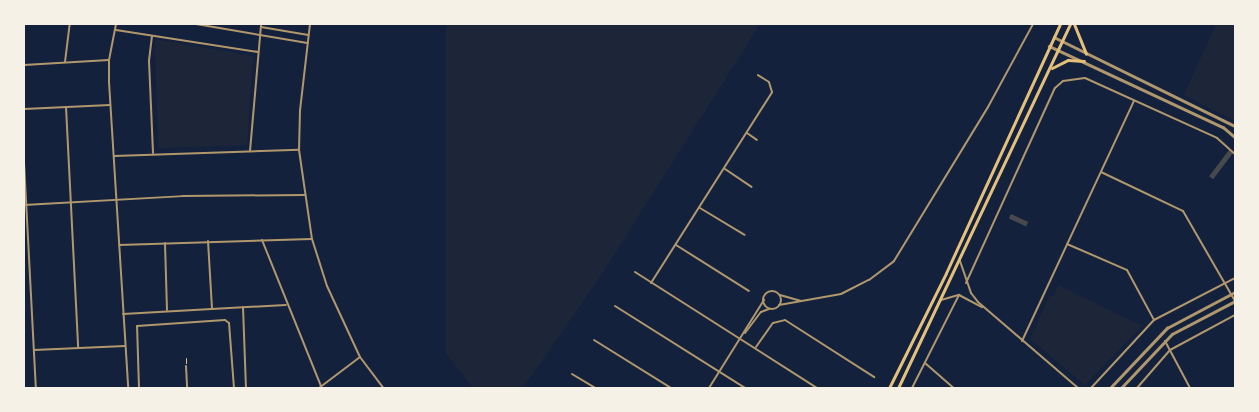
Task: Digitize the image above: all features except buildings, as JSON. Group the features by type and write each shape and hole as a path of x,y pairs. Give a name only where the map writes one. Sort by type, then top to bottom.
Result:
{"main road":[{"path":"889,388 946,274 1060,24"},
{"path":"898,388 960,261 1070,24"},
{"path":"1074,24 1086,54"},
{"path":"1050,70 1068,60 1084,61"}],"street":[{"path":"65,62 70,24"},
{"path":"116,24 109,60 110,105 128,388"},
{"path":"196,24 307,43"},
{"path":"310,24 299,150 304,195 312,239 327,286 360,357 383,388"},
{"path":"745,333 761,312 780,305 848,291 869,280 894,261 988,107 1033,24"},
{"path":"250,151 261,25 308,35"},
{"path":"116,30 258,52"},
{"path":"152,36 149,61 153,154"},
{"path":"1054,37 1086,54 1177,95 1235,126"},
{"path":"1049,46 1223,126 1235,136"},
{"path":"24,65 109,60"},
{"path":"651,283 725,170 772,92 769,82 758,75"},
{"path":"966,283 1055,88 1067,79 1085,78 1216,138 1235,154"},
{"path":"1022,341 1135,101"},
{"path":"24,109 110,105"},
{"path":"66,107 78,348"},
{"path":"747,133 757,140"},
{"path":"113,156 299,150"},
{"path":"24,162 36,388"},
{"path":"725,170 752,187"},
{"path":"1101,172 1183,211 1235,301 1174,332 1121,388"},
{"path":"25,205 116,200 304,195"},
{"path":"700,208 745,235"},
{"path":"119,245 164,242 312,239"},
{"path":"262,240 286,305 320,387 360,357"},
{"path":"208,241 212,309"},
{"path":"164,242 167,311"},
{"path":"1067,244 1127,270 1154,320"},
{"path":"676,246 749,291"},
{"path":"960,261 971,293 984,308 1078,388"},
{"path":"635,272 742,338 818,388"},
{"path":"1091,388 1154,320 1235,278"},
{"path":"709,388 770,292 801,301"},
{"path":"1110,388 1167,328 1235,292"},
{"path":"780,295 780,305"},
{"path":"941,300 959,295 984,308"},
{"path":"912,388 959,295"},
{"path":"764,300 770,308"},
{"path":"123,314 286,305"},
{"path":"615,306 745,388"},
{"path":"243,307 246,388"},
{"path":"1137,388 1170,350 1235,315"},
{"path":"139,388 137,326 225,320 229,323 234,388"},
{"path":"756,347 773,323 785,320 874,377"},
{"path":"594,340 671,388"},
{"path":"1165,341 1190,388"},
{"path":"34,350 125,346"},
{"path":"925,363 954,388"},
{"path":"186,366 187,388"},
{"path":"572,374 595,388"}],"path":[{"path":"186,358 186,366"}],"shaded area":[{"path":"446,24 760,24 598,280 523,388 473,388 446,353"},
{"path":"1216,24 1235,24 1235,121 1184,95"},
{"path":"155,39 253,56 247,145 158,148"},
{"path":"1058,285 1142,326 1085,385 1030,339 1050,295 1053,296"}]}
